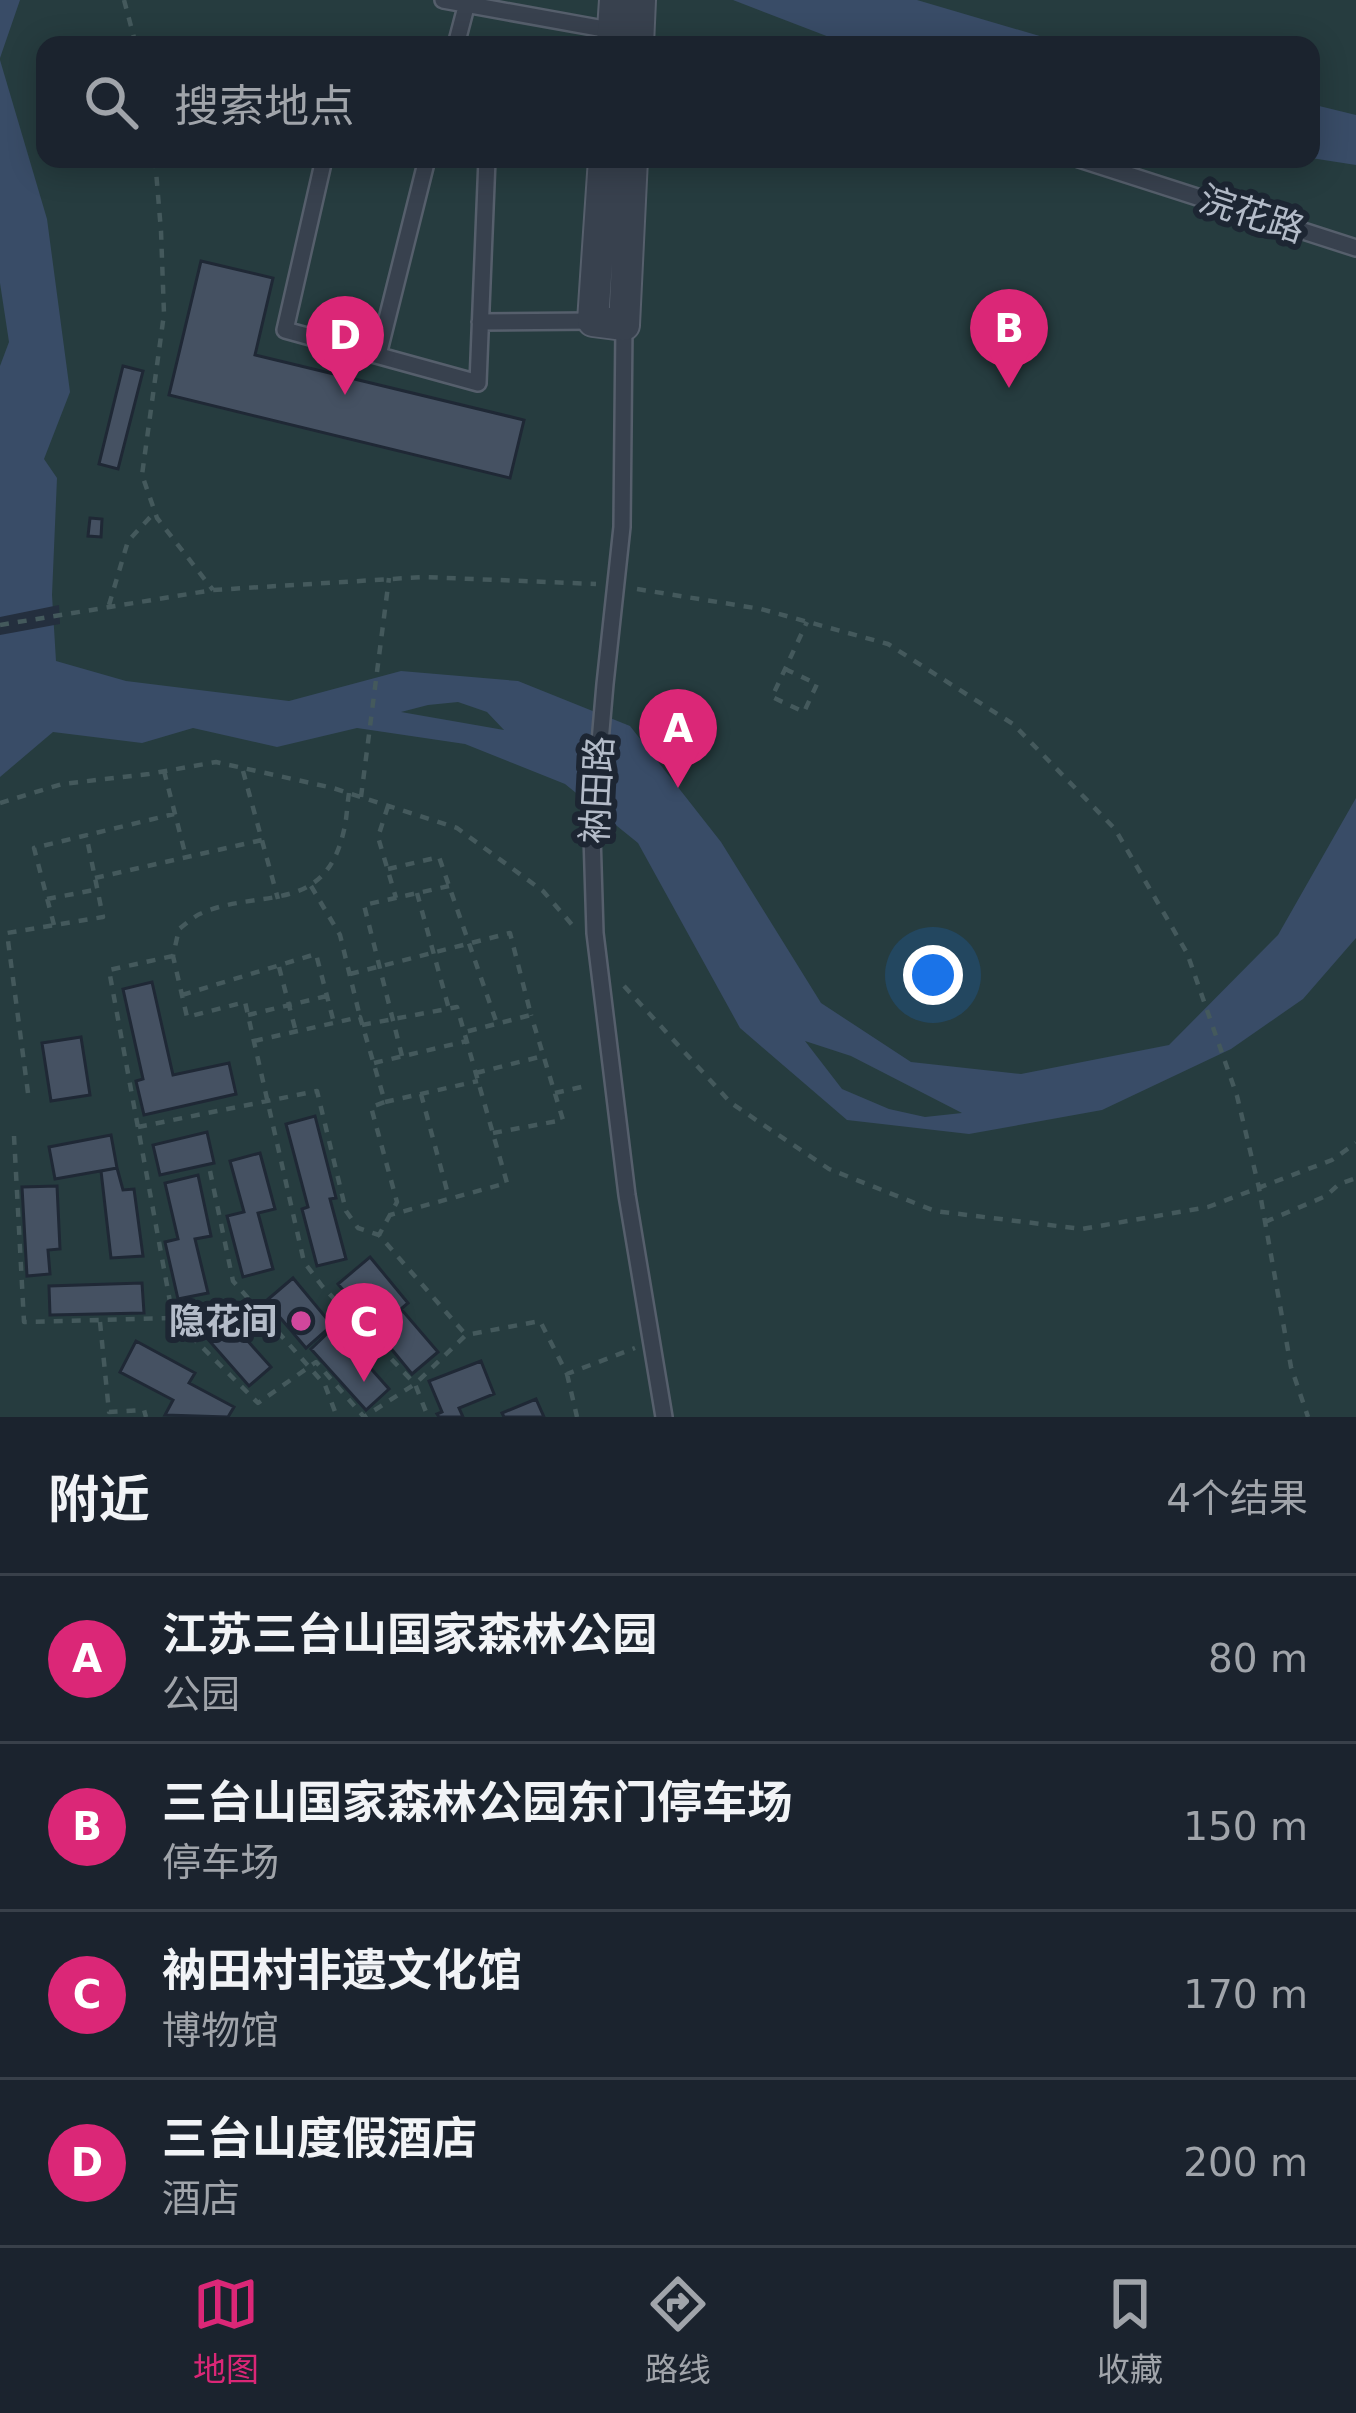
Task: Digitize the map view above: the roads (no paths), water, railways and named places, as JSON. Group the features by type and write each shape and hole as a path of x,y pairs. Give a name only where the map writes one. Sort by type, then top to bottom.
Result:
{"street":[{"path":"626,28 640,0"},
{"name":"衲田路","path":"604,168 608,323"},
{"name":"衲田路","path":"608,323 631,168"}],"lane":[{"path":"443,0 626,28"},
{"path":"458,36 467,3"},
{"path":"322,168 285,330 478,383 487,168"},
{"path":"378,355 425,168"},
{"name":"浣花路","path":"1107,168 1356,248"},
{"path":"480,322 608,323"},
{"name":"衲田路","path":"608,323 622,526 592,835 598,956 627,1195 664,1417"}],"water":[{"path":"0,0 20,0 0,58"},
{"path":"733,0 917,0 1039,36 827,36"},
{"path":"0,60 47,219 70,392 44,459 57,478 52,595 56,661 126,681 289,701 401,671 518,681 630,726 721,842 821,1003 911,1062 1021,1074 1169,1045 1278,935 1356,798 1356,938 1303,999 1231,1049 1102,1110 969,1134 847,1120 740,1028 638,843 565,784 465,744 357,728 277,747 193,728 142,743 53,732 0,777 0,366 9,342 0,283","holes":["458,702 487,712 504,730 401,712","805,1041 851,1056 962,1113 925,1117 889,1109 842,1089"]},
{"path":"1320,106 1356,115 1356,165 1320,159"}],"place":[{"name":"三台山国家森林公园东门停车场","path":"1009,388"},
{"name":"三台山度假酒店","path":"345,395"},
{"name":"江苏三台山国家森林公园","path":"678,788"},
{"name":"隐花间","path":"301,1321"},
{"name":"衲田村非遗文化馆","path":"364,1382"}]}
